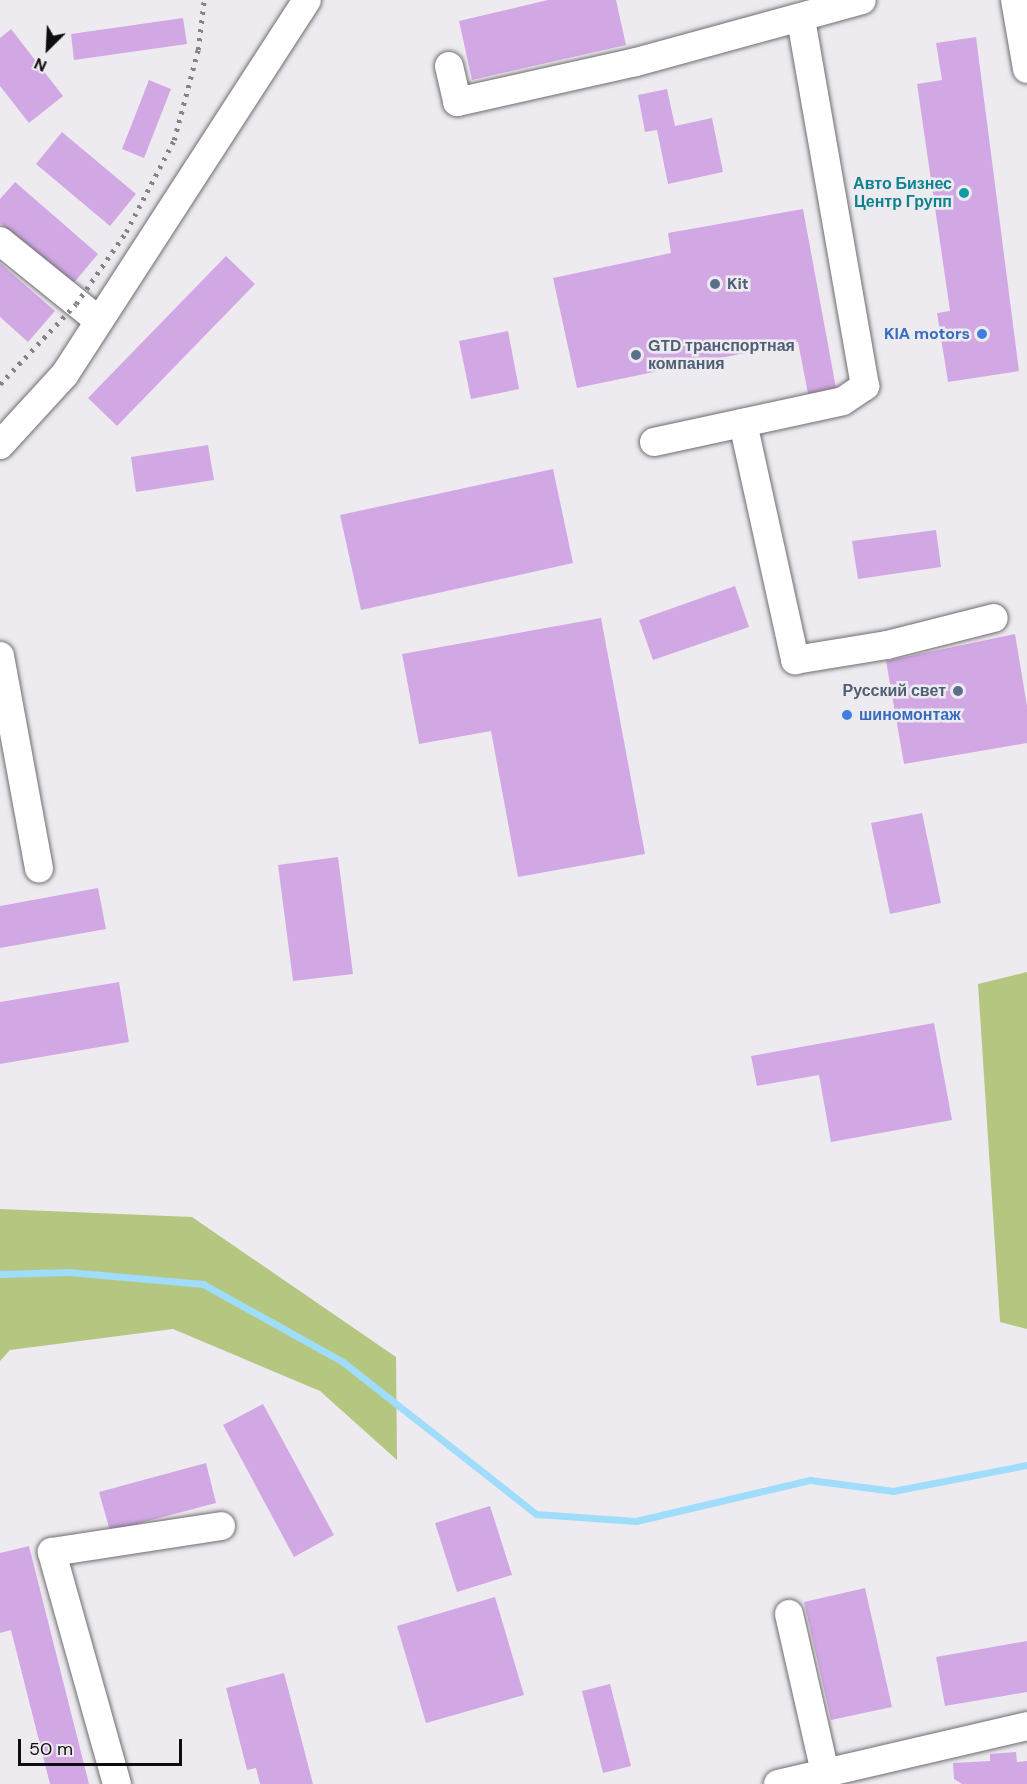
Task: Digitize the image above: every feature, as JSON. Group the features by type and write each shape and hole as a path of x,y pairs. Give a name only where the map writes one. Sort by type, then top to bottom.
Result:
{"street":[{"path":"0,445 65,374 307,0"},
{"path":"449,66 457,102 801,19 862,0"},
{"path":"1016,0 1027,69"},
{"path":"654,442 843,401 865,386 801,19"},
{"path":"0,241 99,321"},
{"path":"743,423 795,660 994,618"},
{"path":"0,656 39,868"},
{"path":"117,1784 52,1552 221,1526"},
{"path":"789,1614 825,1773"},
{"path":"778,1784 1027,1726"}],"green space":[{"path":"1027,972 1027,1329 1000,1322 978,984"},
{"path":"0,1209 192,1217 396,1357 397,1460 320,1391 173,1329 10,1350 0,1361"}],"building":[{"path":"548,0 616,0 626,45 472,80 459,21"},
{"path":"183,18 187,44 74,60 71,34"},
{"path":"11,29 63,96 29,123 0,86 0,38"},
{"name":"Авто Бизнес Центр Групп","path":"976,37 1019,371 948,382 937,313 950,311 917,84 942,80 936,43"},
{"path":"149,80 171,89 144,158 122,149"},
{"path":"667,89 675,126 712,118 723,172 668,184 657,130 645,132 638,95"},
{"path":"62,132 136,194 110,226 36,164"},
{"path":"15,182 98,254 72,285 0,223 0,199"},
{"path":"803,209 836,388 808,394 798,342 577,388 553,278 671,253 668,233"},
{"path":"226,256 255,284 117,426 88,398"},
{"path":"0,263 55,311 28,342 0,317"},
{"path":"508,331 519,389 471,399 459,341"},
{"path":"208,445 214,480 136,492 131,457"},
{"path":"553,469 573,563 361,610 340,515"},
{"path":"936,530 941,567 858,579 852,541"},
{"path":"735,586 749,627 653,660 639,620"},
{"path":"601,618 645,854 518,877 491,731 419,744 402,654"},
{"name":"Русский свет","path":"1015,634 1027,706 1027,743 904,764 886,661"},
{"path":"922,813 941,903 890,914 871,823"},
{"path":"338,857 353,974 293,981 278,865"},
{"path":"98,888 106,929 0,948 0,906"},
{"path":"119,982 129,1042 0,1064 0,1002"},
{"path":"934,1023 952,1120 831,1142 819,1075 757,1086 751,1056"},
{"path":"263,1404 334,1535 294,1557 223,1425"},
{"path":"206,1463 216,1503 110,1531 99,1492"},
{"path":"490,1506 512,1575 457,1592 435,1523"},
{"path":"29,1546 89,1784 50,1784 11,1630 0,1633 0,1553"},
{"path":"865,1588 892,1707 831,1720 804,1602"},
{"path":"495,1597 524,1695 426,1723 397,1626"},
{"path":"1027,1641 1027,1692 945,1706 936,1657"},
{"path":"284,1673 313,1784 260,1784 256,1768 247,1770 226,1688"},
{"path":"610,1684 631,1766 603,1773 582,1691"},
{"path":"1016,1752 1017,1762 1027,1761 1027,1784 962,1784 954,1779 953,1763 990,1761 990,1754"}],"waterway":[{"path":"0,1274 68,1272 203,1284 343,1362 536,1514 636,1521 810,1480 893,1491 1027,1465"}],"railway":[{"path":"0,384 76,304 126,232 174,140 198,50 204,0"}],"place":[{"name":"Авто Бизнес Центр Групп","path":"964,193"},
{"name":"Kit","path":"715,284"},
{"name":"KIA motors","path":"982,334"},
{"name":"GTD транспортная компания","path":"636,355"},
{"name":"Русский свет","path":"958,691"},
{"name":"шиномонтаж","path":"847,715"}]}
